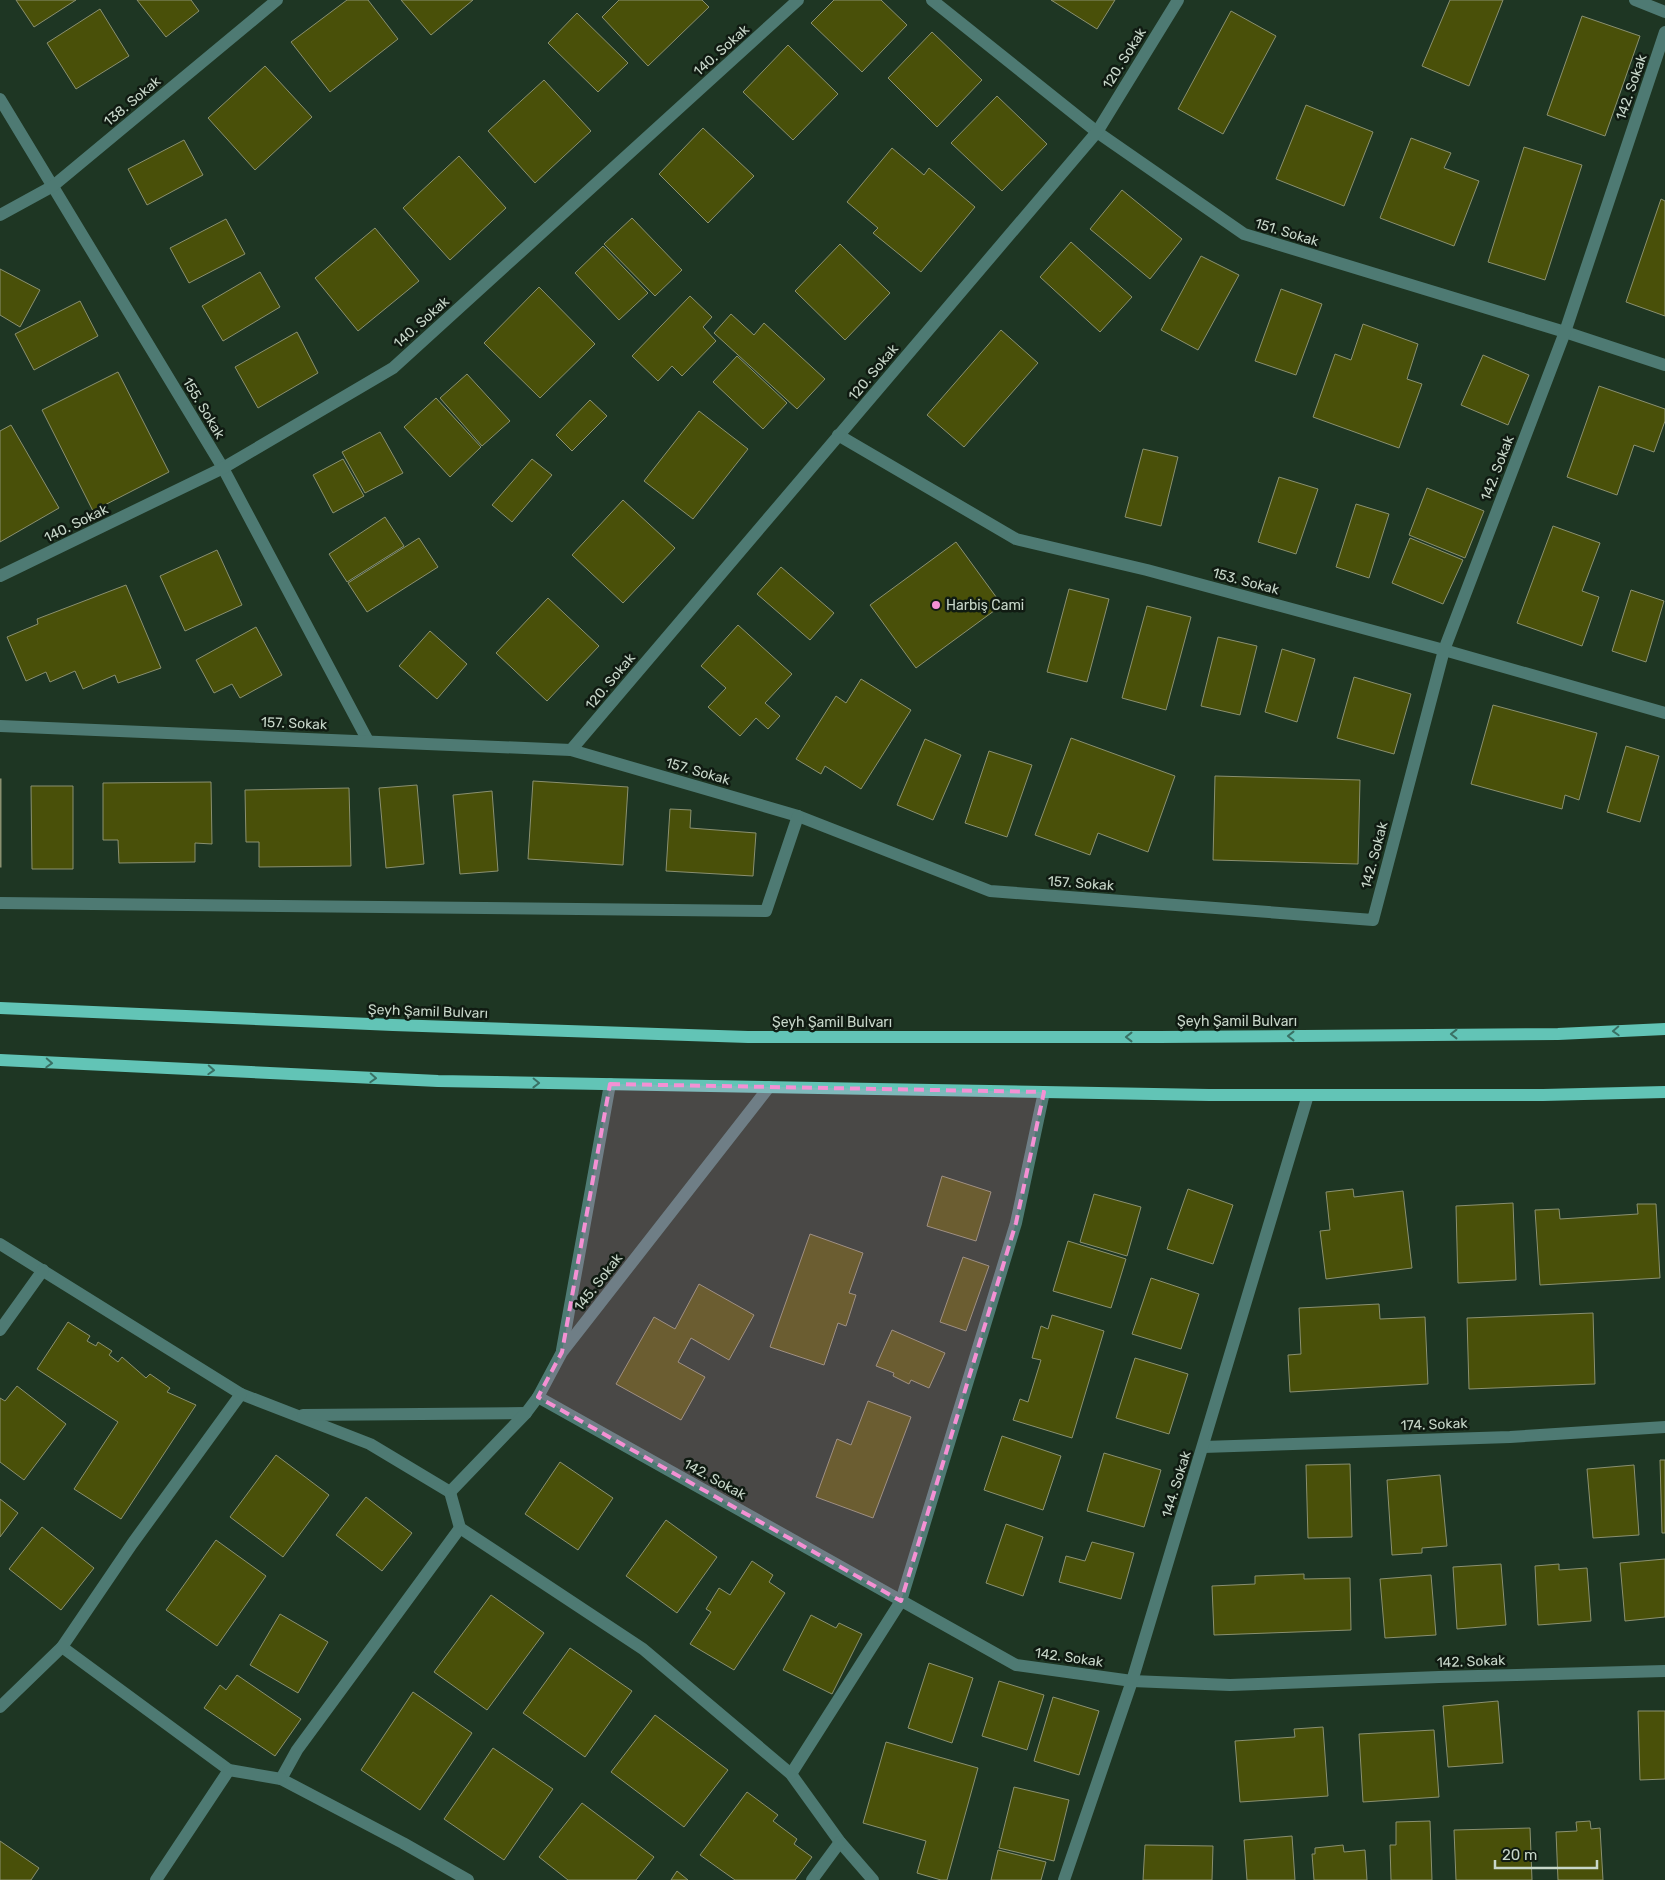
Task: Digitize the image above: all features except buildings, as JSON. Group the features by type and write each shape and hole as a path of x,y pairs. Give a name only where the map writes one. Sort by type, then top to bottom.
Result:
{"main road":[{"name":"Şeyh Şamil Bulvarı","path":"0,1008 373,1024 748,1037 1549,1034 1665,1028"},
{"path":"0,1060 438,1081 1308,1095 1543,1095 1665,1092"}],"street":[{"name":"138. Sokak","path":"0,215 53,186 276,0"},
{"name":"140. Sokak","path":"0,576 222,468 394,368 798,0"},
{"name":"151. Sokak","path":"932,0 1097,132 1244,234 1565,332 1665,365"},
{"name":"120. Sokak","path":"571,750 1097,132 1178,0"},
{"path":"1635,0 1665,12"},
{"name":"142. Sokak","path":"1372,920 1444,650 1565,332 1665,32"},
{"name":"155. Sokak","path":"0,98 222,468 368,741"},
{"name":"153. Sokak","path":"838,435 1016,539 1147,570 1444,650 1665,713"},
{"name":"157. Sokak","path":"0,726 571,750 798,816 990,891 1372,920"},
{"path":"0,903 766,911 798,816"},
{"path":"562,1352 610,1084"},
{"name":"145. Sokak","path":"450,1492 526,1414 538,1397 562,1352 769,1087"},
{"path":"791,1774 901,1601 1016,1223 1044,1092"},
{"name":"144. Sokak","path":"1064,1880 1132,1681 1308,1095"},
{"path":"0,1244 241,1394 370,1444 450,1492 460,1528 643,1649 791,1774 840,1842 873,1880"},
{"path":"0,1330 43,1270"},
{"path":"0,1707 62,1647 132,1544 241,1394"},
{"name":"142. Sokak","path":"538,1397 1016,1665 1132,1681 1230,1685 1665,1671"},
{"path":"297,1415 526,1414"},
{"name":"174. Sokak","path":"1203,1446 1510,1437 1665,1427"},
{"path":"281,1779 297,1750 460,1528"},
{"path":"62,1647 229,1770 281,1779 468,1880"},
{"path":"156,1880 229,1770"},
{"path":"812,1880 840,1842"}],"highlighted area":[{"path":"610,1084 1044,1092 1016,1223 901,1601 538,1397 562,1352"}],"place":[{"name":"Harbiş Cami","path":"936,605"}]}
